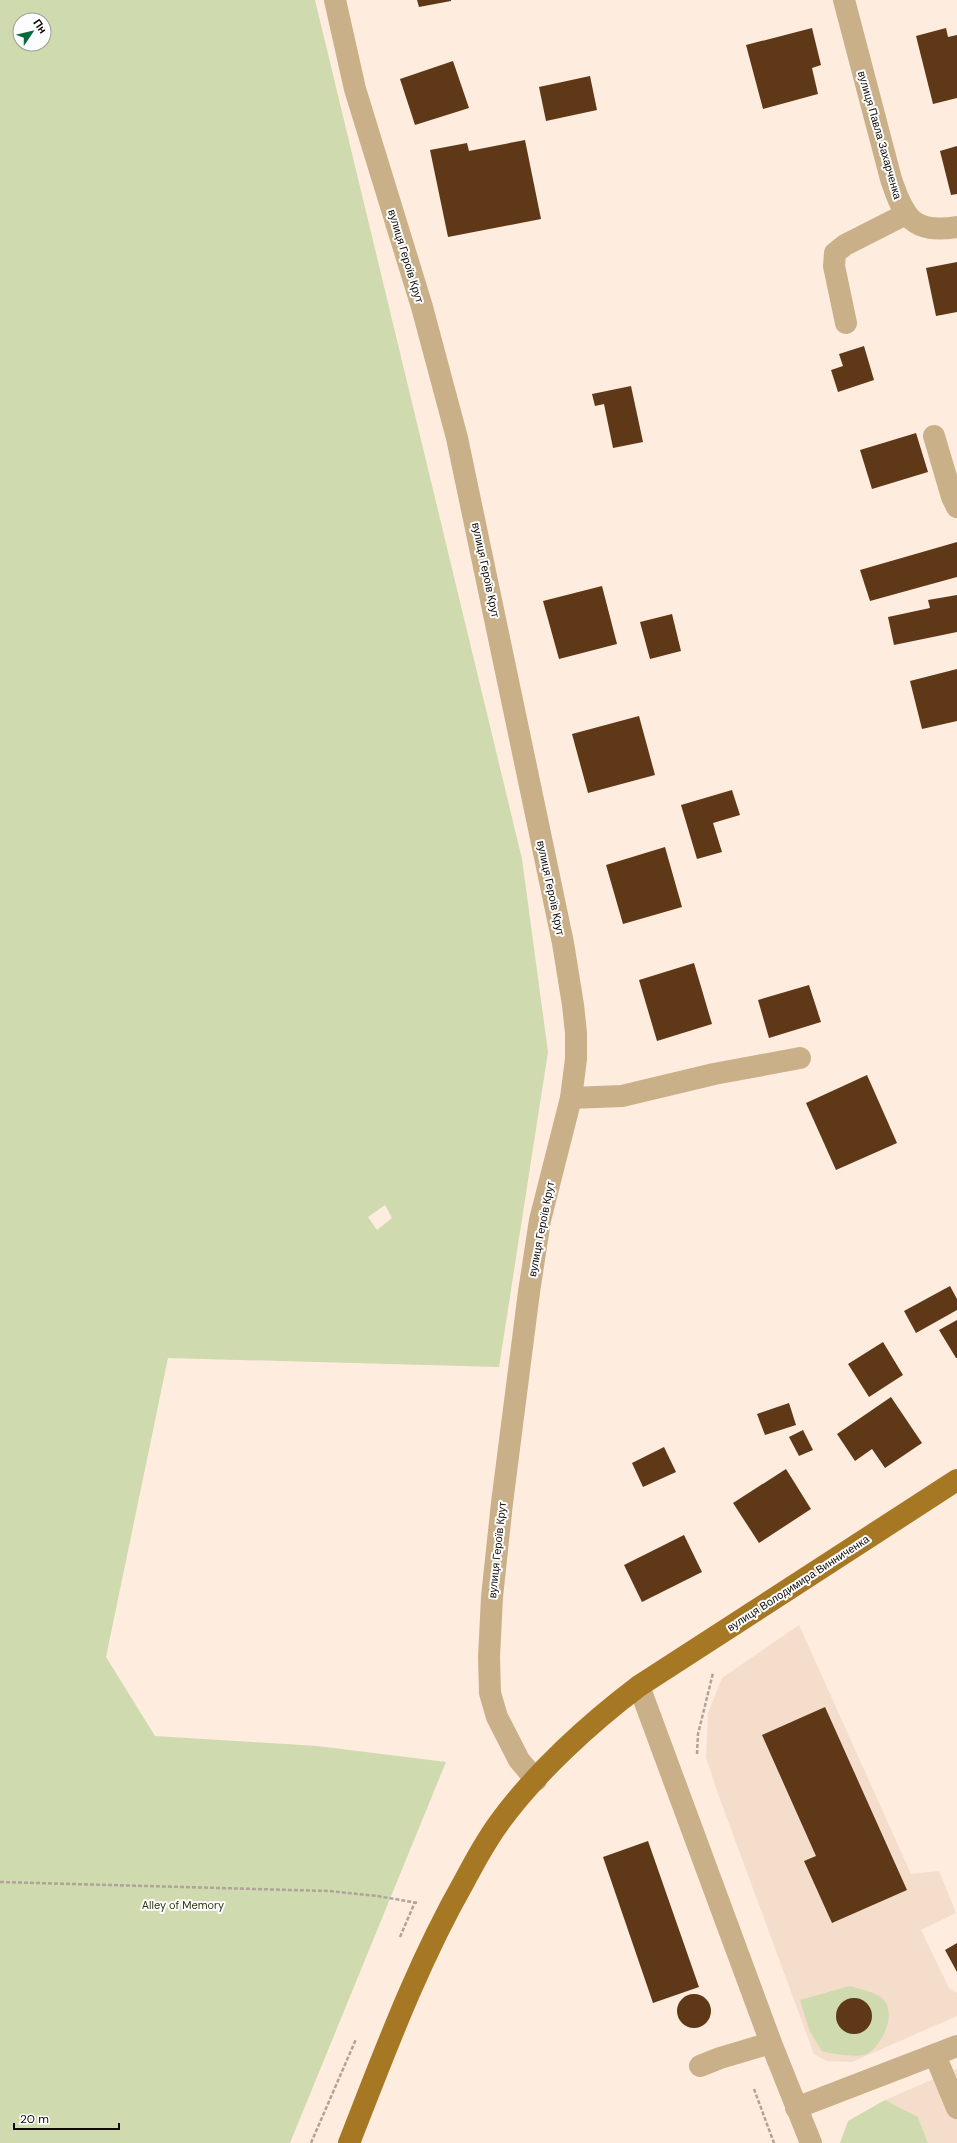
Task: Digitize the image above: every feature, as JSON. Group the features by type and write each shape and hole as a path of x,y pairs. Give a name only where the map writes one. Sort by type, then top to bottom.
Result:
{"main road":[{"name":"вулиця Володимира Винниченка","path":"349,2143 404,2004 448,1910 498,1824 519,1797 606,1711 639,1686 957,1480"}],"street":[{"name":"вулиця Героїв Крут","path":"335,0 369,136 439,367 482,553 563,943 573,1005 576,1033 576,1059 572,1098 540,1220 529,1292 502,1503 492,1597 488,1657 490,1694 497,1717 519,1760 536,1780"},
{"name":"вулиця Павла Захарченка","path":"844,0 898,201 906,214 921,226 933,230 957,227"},
{"path":"846,322 834,266 835,253 845,245 906,214"},
{"path":"934,436 952,497 957,507"},
{"path":"572,1098 622,1096 714,1074 800,1058"},
{"path":"639,1686 771,2043 811,2143"},
{"path":"700,2066 720,2058 771,2043"},
{"path":"796,2108 957,2046"},
{"path":"935,2055 957,2108"}],"path":[{"path":"697,1755 698,1734 714,1669"},
{"path":"0,1882 329,1891 377,1896 448,1910"},
{"path":"754,2089 774,2143"}],"shaded area":[{"path":"799,1625 911,1874 939,1871 956,1913 921,1930 949,1988 957,1993 957,2016 852,2062 827,2061 814,2054 717,1791 706,1757 708,1713 722,1678"},
{"path":"957,2069 957,2143 928,2143 918,2117 885,2100"}],"green space":[{"name":"Alley of Memory","path":"0,0 315,0 522,859 548,1052 499,1367 168,1358 106,1657 155,1736 317,1746 446,1762 290,2143 0,2143","holes":["385,1205 392,1218 377,1230 368,1217"]},
{"path":"850,1986 876,1994 885,2002 888,2009 889,2018 887,2026 879,2043 867,2054 858,2056 822,2051 810,2032 800,2000"},
{"path":"885,2100 918,2117 928,2143 840,2143 848,2121"}],"building":[{"path":"417,0 451,0 451,1 419,7"},
{"path":"812,28 821,65 812,68 818,94 763,109 746,45"},
{"path":"946,28 948,37 957,35 957,98 933,104 916,36"},
{"path":"453,61 469,108 415,125 400,79"},
{"path":"590,76 597,110 546,121 539,87"},
{"path":"525,140 541,219 448,237 430,150 467,143 469,151"},
{"path":"957,146 957,194 951,195 940,151"},
{"path":"957,262 957,312 936,316 926,268"},
{"path":"864,346 874,380 838,392 831,370 843,366 839,354"},
{"path":"631,386 643,442 613,448 604,404 595,406 592,394"},
{"path":"916,433 928,472 872,489 860,450"},
{"path":"957,542 957,577 870,601 860,570"},
{"path":"602,586 617,644 559,659 543,601"},
{"path":"957,595 957,632 894,645 888,617 930,608 928,600"},
{"path":"672,614 681,651 650,659 640,622"},
{"path":"957,669 957,721 922,729 910,681"},
{"path":"639,716 655,775 588,793 572,734"},
{"path":"732,790 740,815 713,823 722,852 697,859 681,805"},
{"path":"665,847 682,907 623,924 606,865"},
{"path":"694,963 712,1024 657,1041 639,980"},
{"path":"809,985 821,1022 769,1038 758,1000"},
{"path":"867,1075 897,1143 836,1170 806,1103"},
{"path":"950,1286 957,1299 957,1310 916,1333 904,1311"},
{"path":"957,1320 957,1358 956,1358 939,1330"},
{"path":"883,1342 903,1375 869,1397 848,1364"},
{"path":"891,1397 922,1443 885,1468 872,1449 855,1461 837,1434"},
{"path":"789,1403 796,1425 765,1435 757,1414"},
{"path":"803,1430 813,1450 799,1456 789,1437"},
{"path":"664,1447 676,1472 643,1487 632,1463"},
{"path":"786,1469 811,1509 759,1543 733,1503"},
{"path":"684,1535 702,1572 642,1602 624,1565"},
{"path":"825,1707 907,1890 832,1923 804,1861 816,1856 762,1735"},
{"path":"648,1841 699,1987 653,2003 603,1857"},
{"path":"957,1943 957,1972 945,1950"},
{"path":"694,1994 706,1999 711,2011 706,2023 694,2028 682,2023 677,2011 682,1999"},
{"path":"854,1998 867,2003 872,2016 867,2029 854,2034 841,2029 836,2016 841,2003"}]}
